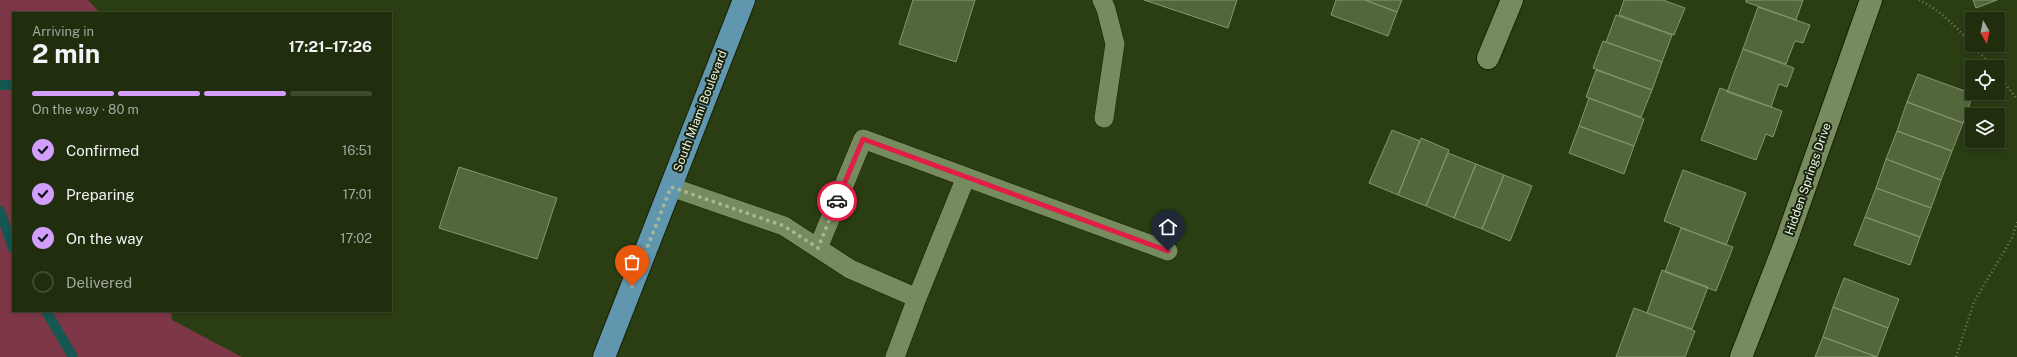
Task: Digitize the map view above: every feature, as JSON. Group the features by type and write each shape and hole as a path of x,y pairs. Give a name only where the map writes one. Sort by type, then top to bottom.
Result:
{"main road":[{"name":"South Miami Boulevard","path":"604,357 744,0"}],"street":[{"path":"1488,58 1512,0"},
{"name":"Hidden Springs Drive","path":"1741,357 1786,241 1871,0"}],"lane":[{"path":"1102,0 1106,9 1115,44 1104,118"},
{"path":"818,248 863,139 1168,251"},
{"path":"895,357 966,177"},
{"path":"671,187 784,226 850,269 917,298"}],"path":[{"path":"1919,0 1931,5 1949,21 1986,60"},
{"path":"2005,83 2017,99"},
{"path":"1956,357 1974,302 2012,238 2017,222"}],"shaded area":[{"path":"0,0 88,0 99,12 12,12 12,312 171,312 172,320 242,357 0,357"}],"building":[{"path":"913,0 975,0 956,62 899,44"},
{"path":"1144,0 1237,0 1228,28"},
{"path":"1336,0 1365,0 1397,12 1388,36 1331,15"},
{"path":"1365,0 1402,0 1397,12"},
{"path":"1624,0 1663,0 1685,8 1674,35 1619,15"},
{"path":"1746,0 1803,0 1796,20 1746,2"},
{"path":"1973,0 1997,0 1976,8"},
{"path":"1758,7 1810,25 1803,43 1795,41 1786,64 1743,49"},
{"path":"1616,15 1672,35 1662,62 1606,42"},
{"path":"1603,41 1662,62 1652,90 1593,68"},
{"path":"1743,49 1794,68 1787,87 1779,84 1771,107 1727,92"},
{"path":"1596,70 1652,90 1641,117 1586,97"},
{"path":"1918,74 1965,91 1965,100 1971,100 1968,108 1965,108 1965,117 1963,123 1907,102"},
{"path":"1720,88 1782,111 1773,137 1766,134 1756,160 1701,140"},
{"path":"1589,98 1644,119 1634,146 1579,126"},
{"path":"1907,102 1963,123 1952,151 1897,131"},
{"path":"1579,126 1634,146 1624,174 1569,153"},
{"path":"1392,130 1420,141 1398,195 1369,183"},
{"path":"1897,131 1952,151 1941,180 1886,159"},
{"path":"1421,138 1449,150 1426,206 1398,195"},
{"path":"1448,153 1476,164 1454,218 1426,206"},
{"path":"1886,159 1941,180 1931,208 1876,188"},
{"path":"1476,164 1504,175 1482,229 1454,218"},
{"path":"459,167 557,198 537,259 439,228"},
{"path":"1683,170 1746,193 1726,245 1664,221"},
{"path":"1504,175 1532,186 1510,241 1482,229"},
{"path":"1876,188 1931,208 1920,237 1865,217"},
{"path":"1865,217 1920,237 1910,265 1854,245"},
{"path":"1681,228 1733,247 1716,291 1665,272"},
{"path":"1662,270 1708,287 1692,329 1647,313"},
{"path":"1844,278 1899,299 1888,328 1833,307"},
{"path":"1833,307 1888,328 1877,357 1823,337"},
{"path":"1634,308 1695,331 1685,357 1616,357"},
{"path":"1823,337 1877,357 1815,357"}],"waterway":[{"path":"0,85 12,85"},
{"path":"0,211 12,245"},
{"path":"47,312 73,357"}],"way so far":[{"path":"632,286 671,187 784,226 818,248 837,201"}],"route":[{"path":"837,201 863,139 1168,251"}]}
